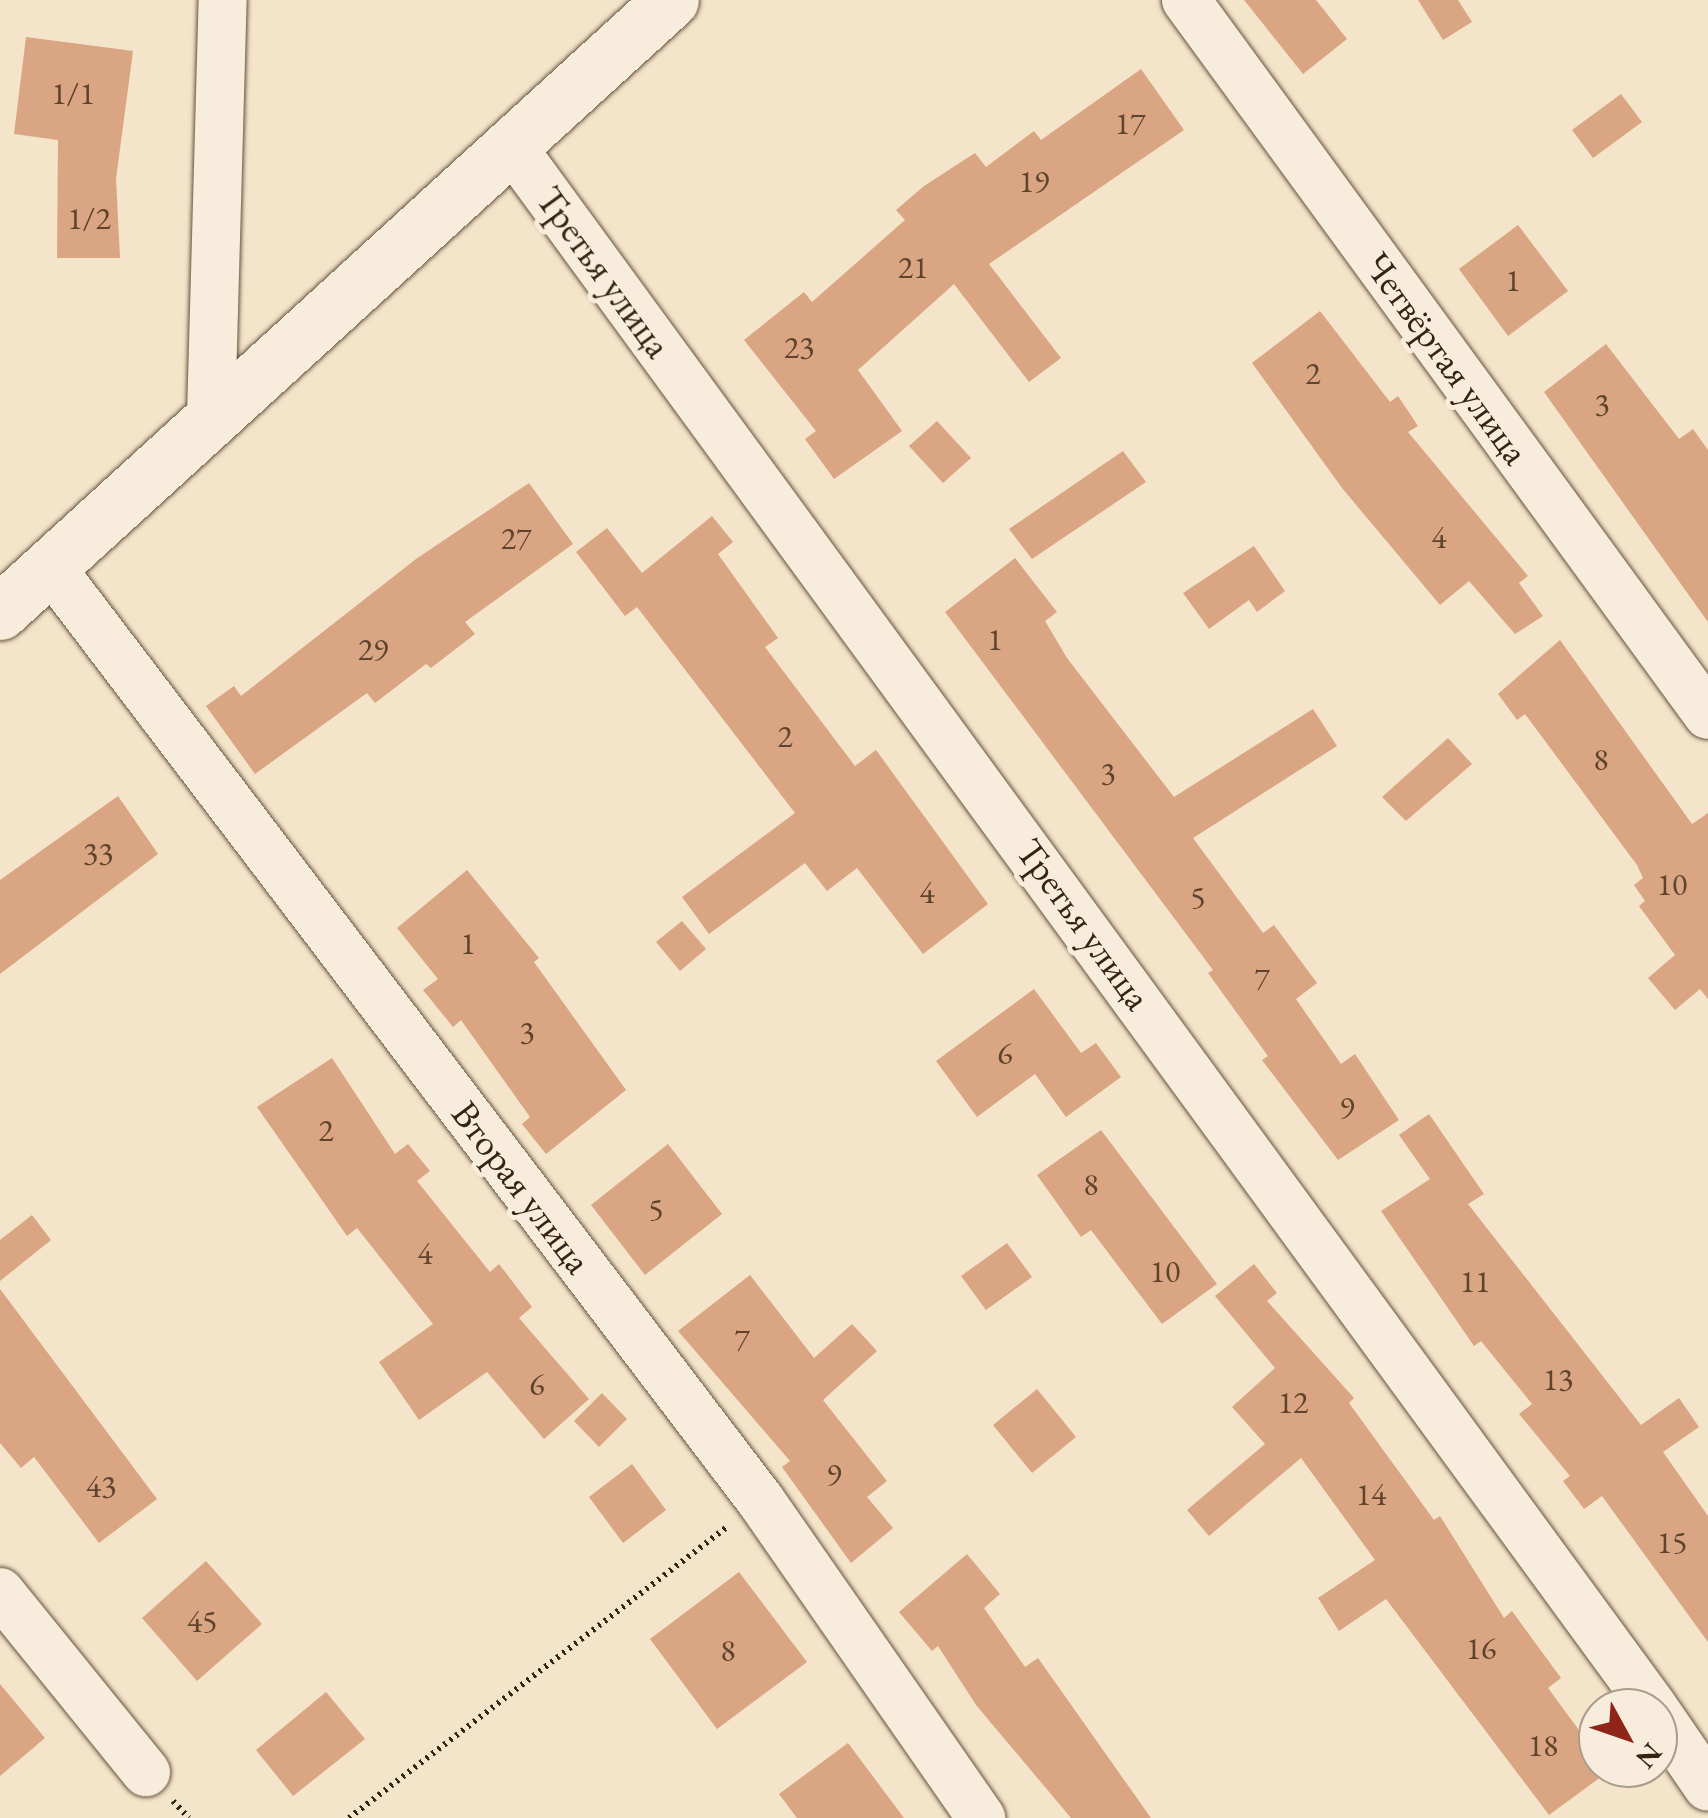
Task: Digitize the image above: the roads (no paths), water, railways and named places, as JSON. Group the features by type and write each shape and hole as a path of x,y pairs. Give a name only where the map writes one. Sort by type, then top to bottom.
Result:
{"street":[{"path":"210,417 222,0"},
{"path":"0,612 671,0"},
{"name":"Четвёртая улица","path":"1186,0 1708,715"},
{"name":"Третья улица","path":"510,144 1639,1688"},
{"name":"Вторая улица","path":"49,566 761,1500 981,1818"},
{"path":"0,1592 146,1772"},
{"name":"Третья улица","path":"1678,1744 1708,1788"}]}
